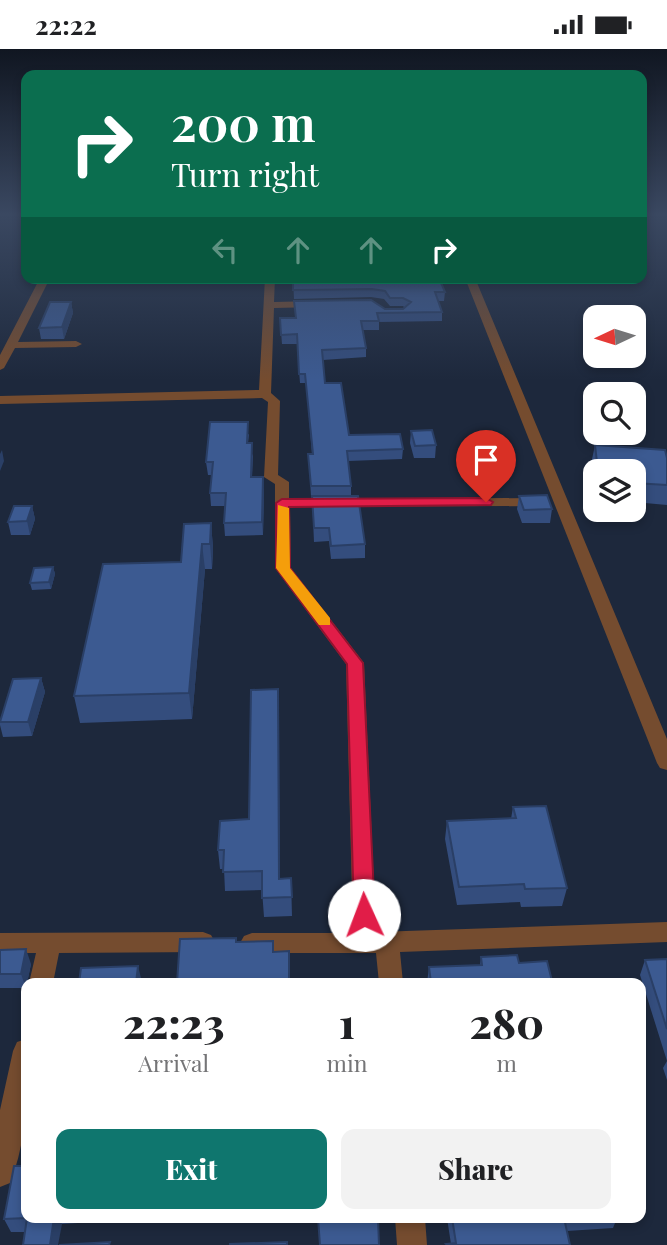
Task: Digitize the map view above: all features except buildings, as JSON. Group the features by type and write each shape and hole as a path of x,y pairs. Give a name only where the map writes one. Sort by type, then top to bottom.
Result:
{"street":[{"path":"0,366 42,284"},
{"path":"265,394 270,284"},
{"path":"472,284 667,764"},
{"path":"269,305 333,304"},
{"path":"12,345 76,344"},
{"path":"0,387 7,392 3,402 265,394 274,401 271,477 282,482 283,568 355,663 376,942 389,978"},
{"path":"282,503 562,502"},
{"path":"0,943 376,942 667,932"},
{"path":"42,978 50,942"},
{"path":"0,1173 21,1074"},
{"path":"410,1223 412,1245"}],"slow traffic":[{"path":"282,508 283,568 325,622"}],"route":[{"path":"364,915 355,663 283,568 282,503 486,502"}]}
